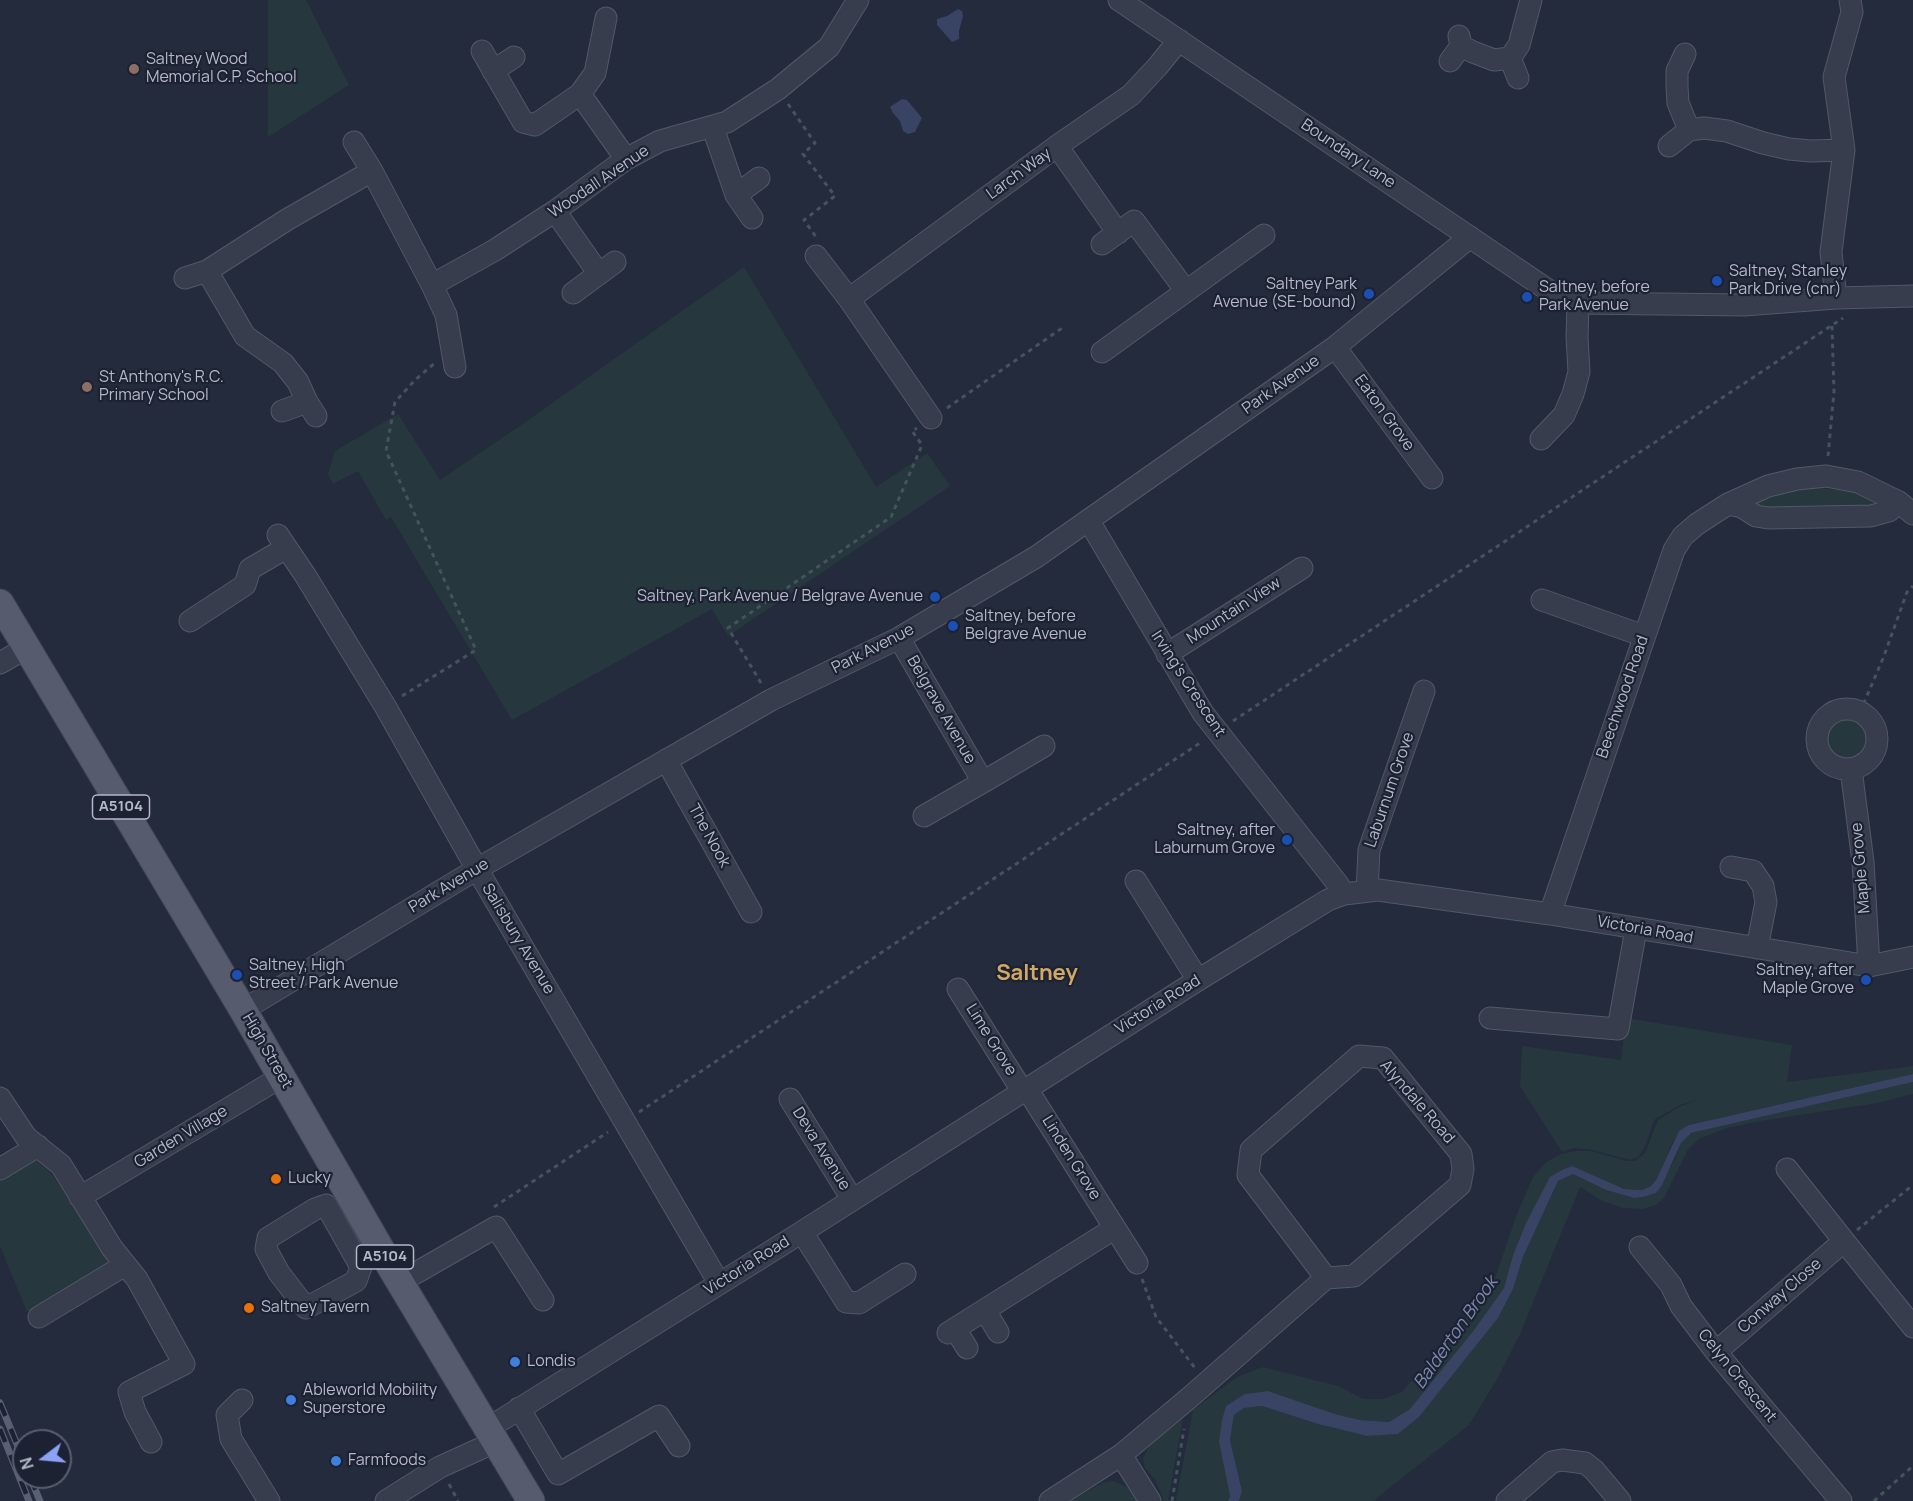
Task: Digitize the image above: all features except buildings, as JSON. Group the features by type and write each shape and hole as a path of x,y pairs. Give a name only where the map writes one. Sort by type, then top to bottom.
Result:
{"main road":[{"name":"High Street","path":"0,603 281,1077 356,1233 400,1282 531,1501"}],"street":[{"name":"Woodall Avenue","path":"432,285 495,250 555,211 626,159 660,141 713,128 727,122 778,90 829,47 858,0"},
{"name":"Boundary Lane","path":"1119,0 1551,292 1578,303 1744,305 1836,297 1913,296"},
{"path":"1457,48 1494,60 1510,58 1519,45 1531,0"},
{"path":"1836,297 1831,252 1844,150 1834,77 1852,12 1850,0"},
{"path":"482,51 523,122 535,125 580,94 595,73 606,18"},
{"name":"Larch Way","path":"849,299 1131,94 1158,66 1179,39"},
{"path":"1685,54 1677,71 1677,86 1678,103 1689,130"},
{"path":"493,71 514,57"},
{"path":"1510,58 1518,78"},
{"path":"580,94 626,159"},
{"path":"713,128 736,195 752,218"},
{"path":"1669,146 1689,130 1704,128 1727,131 1789,149 1844,150"},
{"path":"354,142 372,171 446,315 454,360"},
{"path":"1058,146 1118,233 1186,291"},
{"path":"185,278 207,271 288,219 372,171"},
{"path":"736,195 759,178"},
{"path":"555,211 607,268 573,293"},
{"path":"1102,352 1264,235"},
{"name":"Park Avenue","path":"243,1010 477,869 771,700 899,638 1036,557 1335,347 1470,237"},
{"path":"816,256 849,299 931,418"},
{"path":"207,271 245,336 283,363 298,382 312,409 282,411"},
{"path":"1541,439 1564,415 1579,372 1578,303"},
{"name":"Eaton Grove","path":"1335,347 1432,478"},
{"name":"Beechwood Road","path":"1550,914 1674,550 1683,536 1696,524 1728,504 1768,486 1797,479 1826,476 1858,482 1906,508"},
{"name":"Beechwood Road","path":"1728,504 1742,507 1756,516 1768,518 1871,516 1906,508"},
{"name":"Irving's Crescent","path":"1089,521 1203,713 1337,882 1344,894"},
{"name":"Salisbury Avenue","path":"190,621 245,585 250,569 282,541 385,706 477,869 626,1120 719,1283"},
{"name":"Mountain View","path":"1167,654 1302,568"},
{"path":"1542,600 1644,636"},
{"name":"Belgrave Avenue","path":"899,638 983,782"},
{"path":"0,663 26,648"},
{"name":"Laburnum Grove","path":"1367,891 1369,850 1424,692"},
{"path":"1849,709 1860,712 1875,726 1877,736 1875,750 1870,759 1862,766 1851,769 1838,768 1829,763 1822,757 1818,747 1817,737 1820,725 1826,717 1838,710 1849,709"},
{"name":"Belgrave Avenue","path":"924,816 1044,746"},
{"name":"The Nook","path":"666,760 752,912"},
{"name":"Maple Grove","path":"1851,769 1863,862 1869,966"},
{"path":"1731,867 1753,871 1762,886 1766,902 1757,948"},
{"path":"1136,881 1198,980"},
{"name":"Victoria Road","path":"386,1501 491,1435 519,1408 802,1232 1198,980 1328,900 1344,894 1378,890 1550,914 1869,966 1913,957"},
{"path":"1490,1018 1618,1029 1636,929"},
{"name":"Lime Grove","path":"958,989 1025,1090"},
{"name":"Alyndale Road","path":"1359,1056 1383,1058 1461,1154 1463,1169 1460,1185 1353,1276 1326,1278 1248,1175 1251,1150 1359,1056"},
{"name":"Garden Village","path":"80,1197 281,1077"},
{"name":"Linden Grove","path":"1025,1090 1137,1263"},
{"path":"0,1098 26,1137 61,1165 112,1248 137,1279 184,1364 129,1392 135,1412 151,1442"},
{"name":"Deva Avenue","path":"790,1099 852,1199"},
{"path":"0,1169 38,1146"},
{"path":"1787,1169 1913,1327"},
{"path":"326,1205 356,1233 361,1267 356,1281 306,1308 279,1273 266,1249 268,1238 315,1209 326,1205"},
{"path":"400,1282 496,1227 543,1300"},
{"path":"967,1348 951,1331 1115,1228"},
{"path":"802,1232 846,1302 859,1303 905,1274"},
{"name":"Conway Close","path":"1716,1352 1844,1241"},
{"name":"Celyn Crescent","path":"1641,1247 1671,1285 1681,1306 1716,1352 1841,1501"},
{"path":"39,1317 126,1265"},
{"path":"1050,1501 1120,1455 1326,1278"},
{"path":"985,1310 998,1332"},
{"path":"242,1400 227,1415 231,1439 269,1501"},
{"path":"519,1408 558,1474 659,1416 679,1446"},
{"path":"1120,1455 1150,1501"},
{"path":"1507,1501 1552,1462 1562,1460 1585,1463 1594,1470 1620,1501"}],"path":[{"path":"778,90 815,143 803,154 835,196 804,220 822,246 816,256"},
{"path":"487,1212 1873,297"},
{"path":"771,700 728,628 891,516 922,445 912,431 1065,326"},
{"path":"1826,476 1834,392 1832,326"},
{"path":"385,706 476,650 386,451 395,402 436,362 454,360"},
{"path":"1860,712 1884,657 1907,592 1913,586"},
{"path":"1844,1241 1913,1185"},
{"path":"1137,1263 1156,1317 1206,1383"},
{"path":"1172,1501 1189,1398"},
{"path":"1874,1501 1913,1466"}],"shaded area":[{"path":"268,0 306,0 349,85 268,137"},
{"path":"744,267 876,487 927,453 950,486 728,636 712,609 512,720 391,517 386,520 358,471 333,484 328,474 335,451 398,414 440,480"},
{"path":"1811,487 1855,492 1873,502 1875,507 1759,510 1753,502 1781,491"},
{"path":"1847,719 1862,725 1868,740 1862,755 1847,761 1832,755 1826,740 1832,725"},
{"path":"1626,1018 1792,1045 1787,1082 1913,1066 1913,1074 1689,1125 1674,1140 1656,1180 1651,1186 1642,1190 1625,1189 1561,1170 1526,1223 1513,1255 1504,1288 1474,1330 1411,1409 1389,1422 1360,1420 1268,1391 1245,1394 1219,1442 1230,1496 1228,1501 1176,1501 1193,1410 1237,1377 1263,1367 1338,1386 1363,1399 1383,1399 1402,1392 1493,1284 1517,1214 1533,1177 1546,1162 1561,1154 1576,1151 1591,1151 1627,1161 1635,1161 1645,1153 1658,1120 1679,1107 1700,1099 1680,1105 1654,1120 1645,1147 1638,1157 1630,1160 1592,1150 1574,1148 1562,1152 1520,1086 1522,1046 1621,1060"},
{"path":"1913,1082 1913,1094 1878,1103 1760,1121 1727,1128 1699,1139 1687,1151 1664,1198 1656,1205 1643,1209 1623,1208 1602,1201 1580,1187 1520,1334 1497,1379 1469,1425 1373,1501 1239,1501 1242,1491 1230,1440 1234,1415 1244,1408 1262,1406 1318,1424 1367,1436 1398,1434 1419,1417 1498,1318 1513,1289 1523,1257 1558,1181 1573,1174 1606,1190 1634,1198 1643,1197 1656,1193 1681,1143 1691,1133"},
{"path":"33,1158 51,1173 97,1246 111,1262 27,1312 0,1246 0,1177"},
{"path":"1183,1418 1168,1501 1164,1501 1156,1481 1145,1468 1143,1459 1150,1444"},
{"path":"1114,1481 1128,1488 1137,1501 1072,1501 1096,1486"}],"water":[{"path":"958,9 962,11 963,16 959,39 952,42 937,25 937,19"},
{"path":"902,99 907,100 922,118 915,132 908,134 903,131 900,121 890,107"},
{"path":"1913,1074 1913,1082 1691,1133 1681,1143 1656,1193 1643,1197 1634,1198 1606,1190 1573,1174 1558,1181 1523,1257 1513,1289 1498,1318 1419,1417 1398,1434 1367,1436 1318,1424 1262,1406 1244,1408 1234,1415 1230,1440 1242,1491 1239,1501 1228,1501 1230,1496 1219,1442 1226,1406 1245,1394 1268,1391 1360,1420 1389,1422 1410,1409 1474,1330 1504,1288 1513,1255 1526,1223 1550,1177 1572,1166 1624,1189 1642,1190 1651,1186 1656,1180 1679,1131 1689,1125"}],"railway":[{"path":"0,1403 12,1432"},
{"path":"0,1429 29,1501"},
{"path":"35,1489 40,1501"}],"place":[{"name":"Saltney Wood Memorial C.P. School","path":"134,69"},
{"name":"Saltney, Stanley Park Drive (cnr)","path":"1717,281"},
{"name":"Saltney Park Avenue (SE-bound)","path":"1369,294"},
{"name":"Saltney, before Park Avenue","path":"1527,297"},
{"name":"St Anthony's R.C. Primary School","path":"87,387"},
{"name":"Saltney, Park Avenue / Belgrave Avenue","path":"935,597"},
{"name":"Saltney, before Belgrave Avenue","path":"953,626"},
{"name":"Saltney, after Laburnum Grove","path":"1287,840"},
{"name":"Saltney, High Street / Park Avenue","path":"237,975"},
{"name":"Saltney, after Maple Grove","path":"1866,980"},
{"name":"Lucky","path":"276,1179"},
{"name":"Saltney Tavern","path":"249,1308"},
{"name":"Londis","path":"515,1362"},
{"name":"Ableworld Mobility Superstore","path":"291,1400"},
{"name":"Farmfoods","path":"336,1461"}],"district":[{"name":"Saltney","path":"1037,974"}],"water label":[{"name":"Balderton Brook","path":"1456,1333"}]}
